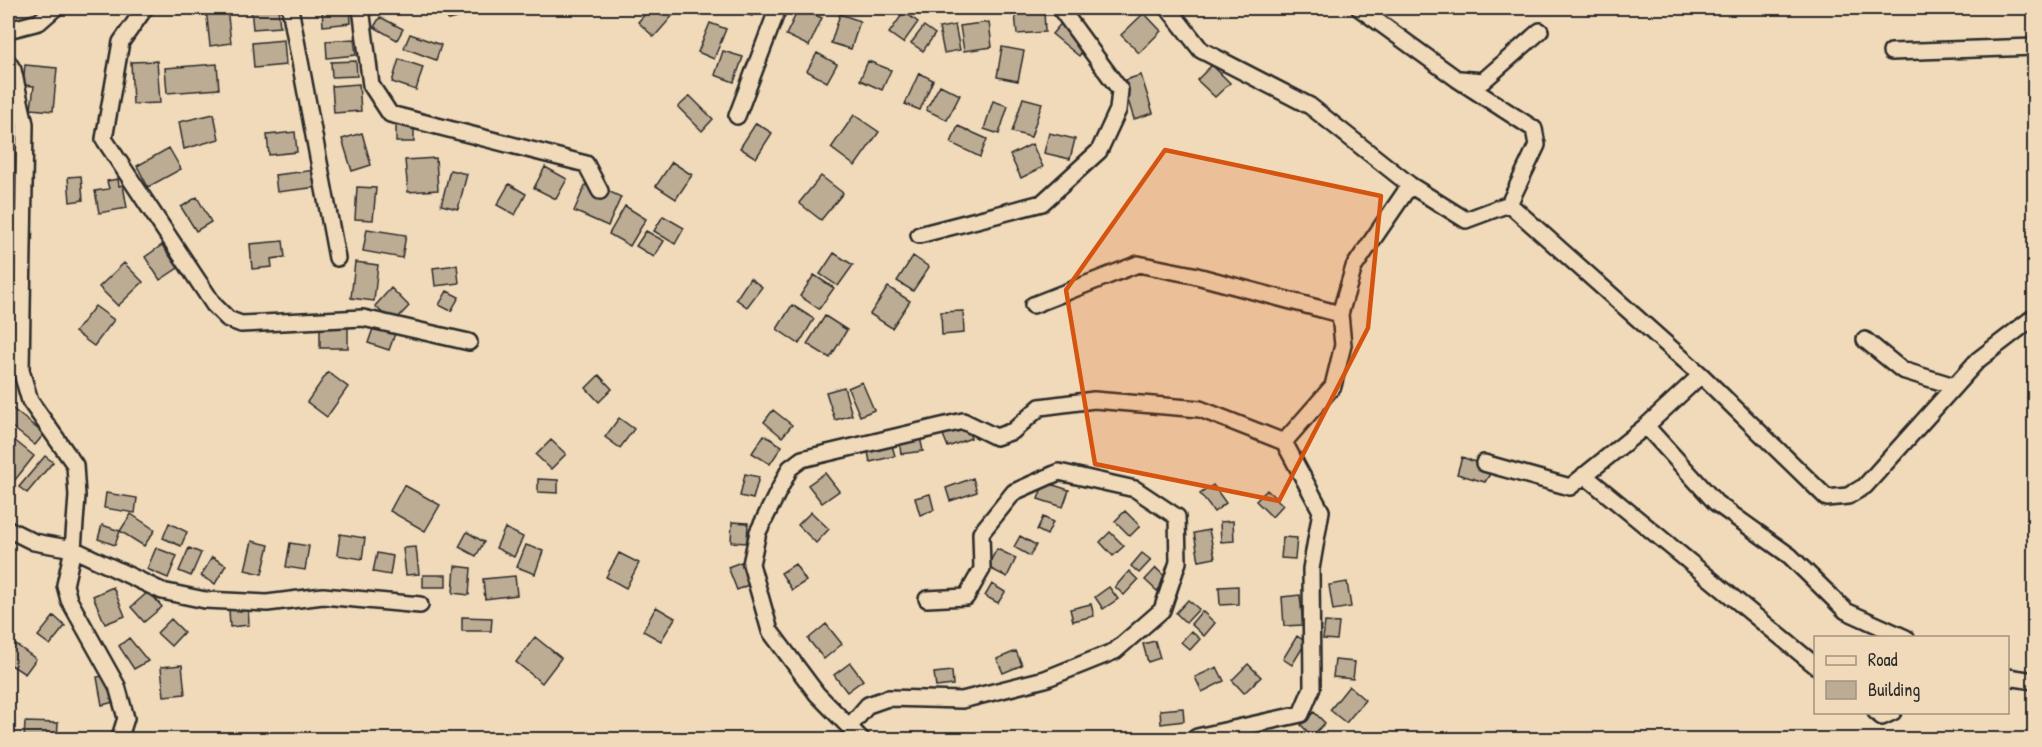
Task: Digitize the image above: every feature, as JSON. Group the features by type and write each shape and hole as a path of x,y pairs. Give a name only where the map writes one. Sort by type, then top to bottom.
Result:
{"street":[{"path":"8,30 39,22 56,8"},
{"path":"145,8 121,42 105,139 214,305 228,319 241,324 363,318 469,342"},
{"path":"290,8 337,258"},
{"path":"362,8 371,85 390,114 586,164 600,191"},
{"path":"737,116 778,8"},
{"path":"919,235 1042,203 1099,151 1118,110 1120,90 1060,8"},
{"path":"1168,8 1202,50 1310,106 1410,185 1466,220 1509,204 1537,145 1534,129 1457,79 1359,8"},
{"path":"1457,79 1483,81 1540,31"},
{"path":"1891,52 2034,47"},
{"path":"8,62 13,70 25,124 21,370 30,401 75,465 77,496 73,549 65,585 69,600 117,686 126,718 119,740"},
{"path":"1284,442 1333,386 1343,345 1340,314 1354,267 1410,185"},
{"path":"1509,204 1701,375 1827,498 1848,496 1865,486 1978,360 2034,317"},
{"path":"1033,305 1138,264 1193,275 1340,314"},
{"path":"1865,340 1902,370 1954,386"},
{"path":"1484,462 1570,486 1646,426 1701,375"},
{"path":"862,740 818,694 770,631 751,564 758,532 790,468 802,459 963,421 996,437 1013,431 1040,407 1094,400 1200,409 1284,442 1321,512 1311,569 1312,688 1301,714 1197,737 1193,740"},
{"path":"1646,426 1716,503 1790,556 1845,611 1901,636"},
{"path":"850,726 868,705 888,698 962,700 1045,679 1115,651 1162,610 1178,562 1177,517 1135,489 1059,472 1014,492 981,532 982,569 966,597 927,599"},
{"path":"1584,476 1814,665"},
{"path":"8,529 34,542 73,549 162,591 205,600 267,603 323,596 420,605"},
{"path":"2009,677 2034,681"}],"highlighted area":[{"path":"1165,150 1381,196 1368,328 1279,501 1095,464 1066,290"}],"building":[{"path":"206,8 227,8 231,43 210,46"},
{"path":"251,8 278,8 280,27 253,29"},
{"path":"322,8 350,8 351,23 323,26"},
{"path":"445,8 467,8 469,15 448,20"},
{"path":"651,8 668,8 675,13 654,37 638,22"},
{"path":"732,8 755,8 752,16"},
{"path":"799,8 822,18 809,46 786,35"},
{"path":"1044,10 1045,32 1017,34 1015,13"},
{"path":"904,12 918,22 903,43 889,33"},
{"path":"1144,13 1161,31 1139,53 1121,35"},
{"path":"840,14 860,21 851,49 831,43"},
{"path":"380,17 403,29 397,40 374,27"},
{"path":"1065,19 1091,40 1079,56 1052,34"},
{"path":"989,22 992,47 964,51 960,26"},
{"path":"710,23 726,29 714,59 698,52"},
{"path":"955,25 960,50 944,53 939,28"},
{"path":"924,26 935,34 923,51 911,43"},
{"path":"410,34 441,45 436,60 404,48"},
{"path":"354,39 356,55 327,58 326,41"},
{"path":"284,40 286,65 254,68 252,43"},
{"path":"1002,47 1024,51 1018,81 997,77"},
{"path":"723,51 743,57 734,82 715,75"},
{"path":"817,53 837,64 827,82 807,71"},
{"path":"399,59 423,67 416,90 392,82"},
{"path":"157,61 160,103 133,104 131,62"},
{"path":"356,61 357,76 332,77 331,62"},
{"path":"868,61 891,70 882,90 860,80"},
{"path":"217,64 219,89 167,93 165,68"},
{"path":"25,65 57,68 53,111 31,109 34,86 23,85"},
{"path":"1212,65 1230,83 1215,97 1197,80"},
{"path":"919,73 933,80 920,110 905,104"},
{"path":"1141,75 1153,113 1134,119 1122,81"},
{"path":"359,84 361,111 334,113 332,86"},
{"path":"940,85 960,95 947,120 926,110"},
{"path":"690,96 713,119 702,131 678,107"},
{"path":"1023,98 1042,103 1031,137 1012,132"},
{"path":"993,101 1008,106 999,134 984,129"},
{"path":"214,114 219,139 184,149 179,122"},
{"path":"854,115 879,132 855,166 831,148"},
{"path":"396,116 414,116 414,142 396,142"},
{"path":"756,123 772,133 756,158 740,148"},
{"path":"958,126 987,139 980,157 951,143"},
{"path":"295,132 297,152 269,155 267,135"},
{"path":"362,133 371,165 352,171 342,139"},
{"path":"1049,133 1075,139 1070,159 1044,153"},
{"path":"1032,144 1043,167 1021,178 1010,155"},
{"path":"169,148 181,169 148,187 137,166"},
{"path":"436,158 438,190 408,192 405,160"},
{"path":"672,162 692,175 676,199 656,186"},
{"path":"545,167 567,179 556,199 534,188"},
{"path":"316,170 318,187 277,192 275,175"},
{"path":"450,170 467,174 458,209 441,205"},
{"path":"81,176 83,200 70,202 68,177"},
{"path":"821,176 843,193 821,220 799,203"},
{"path":"118,179 119,186 123,185 127,208 99,213 95,191 109,189 107,181"},
{"path":"587,181 621,197 608,226 574,211"},
{"path":"509,184 526,194 515,215 497,205"},
{"path":"357,187 376,188 373,220 355,219"},
{"path":"197,197 211,222 196,231 181,207"},
{"path":"625,206 646,219 630,246 609,234"},
{"path":"663,216 684,228 675,244 654,231"},
{"path":"367,229 406,235 402,258 363,251"},
{"path":"646,231 664,241 654,257 636,246"},
{"path":"283,241 285,257 271,259 272,267 252,269 250,244"},
{"path":"162,245 178,268 160,280 145,257"},
{"path":"834,253 853,265 838,286 820,274"},
{"path":"913,256 929,267 913,291 897,281"},
{"path":"355,262 378,265 374,301 351,298"},
{"path":"124,263 143,282 118,306 99,287"},
{"path":"457,265 459,283 435,286 433,268"},
{"path":"814,275 834,288 819,309 800,296"},
{"path":"750,278 762,287 747,307 736,299"},
{"path":"888,287 910,301 892,328 870,314"},
{"path":"391,288 409,306 393,323 375,306"},
{"path":"447,291 459,297 451,311 439,305"},
{"path":"792,305 814,319 799,344 777,329"},
{"path":"95,306 114,320 94,346 75,332"},
{"path":"963,311 964,333 942,335 941,312"},
{"path":"825,316 847,330 830,358 807,344"},
{"path":"320,322 348,323 348,348 320,348"},
{"path":"375,323 396,331 389,350 368,343"},
{"path":"328,372 348,387 327,417 307,402"},
{"path":"599,375 612,389 599,402 586,388"},
{"path":"862,382 874,410 860,416 848,388"},
{"path":"844,387 852,415 835,420 826,392"},
{"path":"8,405 44,434 35,445 8,424"},
{"path":"773,410 792,425 782,437 764,422"},
{"path":"619,418 634,429 620,448 605,437"},
{"path":"966,426 971,438 948,447 943,435"},
{"path":"8,435 34,456 15,480 8,474"},
{"path":"764,435 782,446 770,464 752,453"},
{"path":"920,437 923,451 901,454 899,440"},
{"path":"551,440 566,454 551,469 536,455"},
{"path":"891,442 895,456 870,462 867,447"},
{"path":"45,456 53,462 27,493 19,487"},
{"path":"1462,457 1493,469 1485,482 1457,474"},
{"path":"825,473 839,491 822,503 808,485"},
{"path":"745,474 759,477 753,499 740,496"},
{"path":"973,478 977,492 950,501 946,488"},
{"path":"538,479 558,480 558,493 538,492"},
{"path":"1044,482 1069,490 1063,507 1038,499"},
{"path":"404,485 440,505 425,531 390,511"},
{"path":"1213,485 1226,503 1214,512 1200,494"},
{"path":"1267,490 1283,505 1272,517 1256,501"},
{"path":"106,493 137,498 135,513 104,508"},
{"path":"930,494 934,510 920,515 915,498"},
{"path":"1125,511 1140,526 1130,536 1115,521"},
{"path":"811,512 829,529 816,543 798,525"},
{"path":"131,514 155,530 144,546 120,531"},
{"path":"1043,517 1053,522 1047,535 1037,530"},
{"path":"1233,521 1234,541 1221,542 1220,522"},
{"path":"732,522 748,523 747,543 731,542"},
{"path":"169,523 187,532 181,546 163,538"},
{"path":"102,525 120,531 115,545 98,539"},
{"path":"505,528 523,537 514,557 496,548"},
{"path":"1209,530 1215,558 1199,561 1194,533"},
{"path":"467,532 484,542 476,556 459,547"},
{"path":"1110,532 1124,546 1113,556 1100,542"},
{"path":"340,534 365,538 362,559 337,555"},
{"path":"1020,536 1036,545 1030,556 1014,547"},
{"path":"1283,537 1297,538 1295,559 1281,558"},
{"path":"252,541 269,545 262,574 245,570"},
{"path":"290,543 309,546 305,570 286,567"},
{"path":"526,545 543,551 535,574 517,567"},
{"path":"416,547 419,574 406,575 403,548"},
{"path":"156,548 177,556 168,578 147,569"},
{"path":"189,548 201,553 191,576 179,571"},
{"path":"997,549 1016,558 1007,577 987,567"},
{"path":"377,553 393,556 390,575 373,572"},
{"path":"619,553 639,563 626,588 606,577"},
{"path":"1142,553 1151,560 1139,573 1131,566"},
{"path":"212,557 226,565 215,584 201,576"},
{"path":"741,562 750,584 737,590 728,567"},
{"path":"795,564 806,581 792,590 781,573"},
{"path":"455,566 471,568 469,595 453,593"},
{"path":"1156,568 1168,580 1157,591 1145,580"},
{"path":"1129,571 1138,580 1124,595 1115,587"},
{"path":"423,575 446,575 446,587 423,587"},
{"path":"515,576 517,595 485,599 483,579"},
{"path":"1347,582 1351,607 1333,610 1329,585"},
{"path":"992,584 1005,592 998,603 985,596"},
{"path":"1238,586 1238,604 1220,605 1219,587"},
{"path":"113,587 125,616 105,624 93,596"},
{"path":"1109,587 1118,599 1103,609 1095,597"},
{"path":"149,591 162,607 144,622 131,607"},
{"path":"1300,595 1303,625 1284,626 1282,597"},
{"path":"1188,600 1199,609 1186,623 1176,613"},
{"path":"1091,604 1094,616 1073,621 1070,609"},
{"path":"248,607 249,625 230,627 229,609"},
{"path":"656,607 675,618 661,641 643,631"},
{"path":"1202,611 1215,623 1204,636 1191,624"},
{"path":"54,616 65,626 50,645 38,636"},
{"path":"462,617 492,618 491,631 462,631"},
{"path":"171,619 184,632 171,646 157,633"},
{"path":"1325,622 1339,623 1337,640 1323,639"},
{"path":"826,624 842,644 824,659 808,639"},
{"path":"1191,631 1200,639 1190,650 1181,642"},
{"path":"1297,636 1306,642 1292,665 1283,659"},
{"path":"535,637 561,658 542,683 516,662"},
{"path":"129,638 148,661 134,669 119,646"},
{"path":"1155,641 1160,658 1148,662 1143,644"},
{"path":"15,644 36,659 25,674 8,663 8,656"},
{"path":"1016,651 1022,665 1003,673 997,659"},
{"path":"1335,660 1355,662 1353,679 1333,677"},
{"path":"850,663 863,680 847,692 834,675"},
{"path":"1248,664 1261,677 1244,693 1232,680"},
{"path":"182,665 185,694 164,696 161,667"},
{"path":"1217,667 1224,681 1202,692 1195,677"},
{"path":"952,671 953,685 936,687 934,673"},
{"path":"109,675 114,702 102,705 97,677"},
{"path":"1349,686 1365,700 1346,723 1330,710"},
{"path":"1183,708 1184,721 1161,724 1160,710"},
{"path":"1314,712 1325,723 1312,736 1301,725"},
{"path":"25,722 58,723 57,740 24,740"}]}
